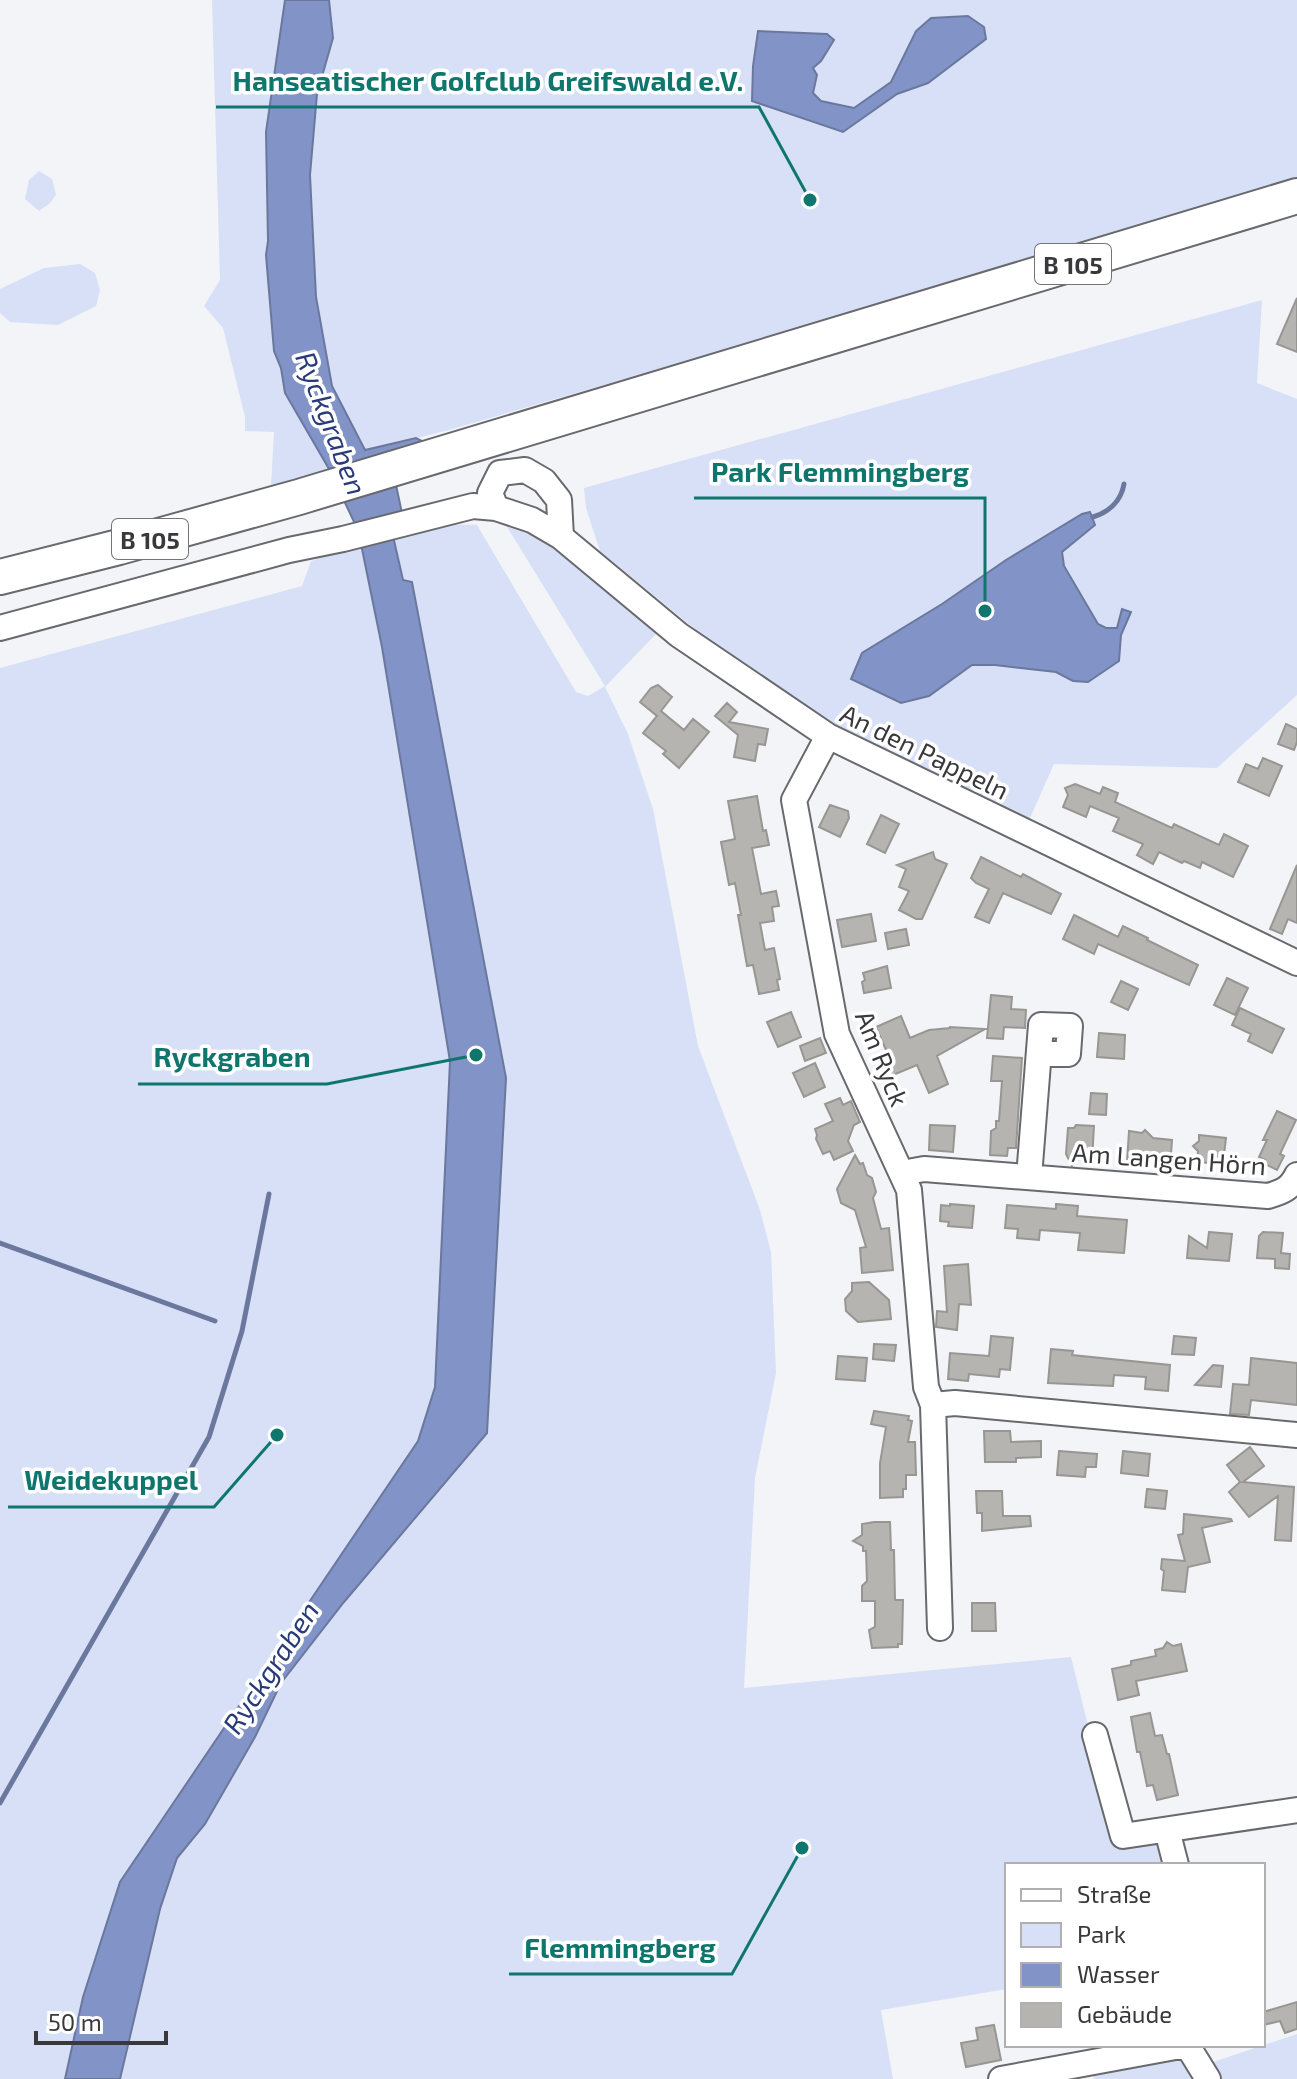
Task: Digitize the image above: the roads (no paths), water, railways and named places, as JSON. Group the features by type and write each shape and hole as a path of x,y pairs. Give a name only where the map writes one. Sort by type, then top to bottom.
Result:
{"highway":[{"name":"B 105","path":"0,577 299,497 1297,196"}],"street":[{"path":"496,508 490,493 500,473 525,470 544,481 559,500 561,537"},
{"name":"An den Pappeln","path":"0,628 289,550 473,506 496,508 532,520 561,537 679,635 828,736 1297,963"},
{"name":"Am Ryck","path":"828,736 794,800 837,1034 909,1190 926,1387 933,1405 940,1628"},
{"path":"1029,1177 1039,1054"},
{"name":"Am Langen Hörn","path":"902,1173 924,1169 1268,1196 1284,1191 1297,1175"},
{"path":"933,1405 955,1403 1297,1435"},
{"path":"1095,1735 1123,1836 1297,1810"},
{"path":"1167,1830 1175,1863"},
{"path":"1001,2079 1176,2047"},
{"path":"1188,2047 1208,2079"}],"water":[{"path":"285,0 329,0 333,38 317,94 310,175 316,297 332,386 365,450 416,438 424,442 389,452 406,532 393,536 403,580 412,582 506,1078 487,1433 344,1602 281,1683 255,1737 205,1824 177,1858 160,1909 120,2079 65,2079 83,1997 120,1882 418,1441 435,1387 450,1061 382,647 361,544 356,526 329,469 285,393 281,368 274,351 266,255 266,132"},
{"path":"968,16 984,27 986,39 928,83 897,94 843,132 752,101 758,31 827,34 834,40 813,68 817,75 813,93 821,101 854,108 891,82 916,31 931,18"},
{"path":"1090,512 1095,525 1062,552 1064,566 1098,624 1117,628 1122,609 1131,612 1121,635 1119,661 1088,682 1073,681 1056,672 972,665 929,696 901,703 851,679 862,653 1006,560"}],"waterway":[{"path":"1093,517 1113,505 1124,484"},
{"path":"0,1803 209,1437 242,1331 269,1194"},
{"path":"0,1243 215,1321"}],"place":[{"name":"Hanseatischer Golfclub Greifswald e.V.","path":"810,200"},
{"name":"Park Flemmingberg","path":"985,611"},
{"name":"Ryckgraben","path":"476,1055"},
{"name":"Weidekuppel","path":"277,1435"},
{"name":"Flemmingberg","path":"802,1848"}]}
